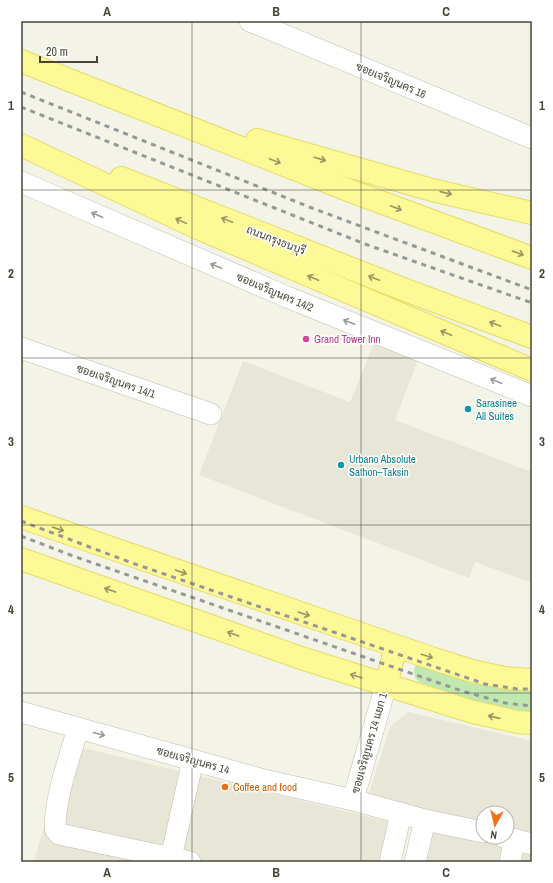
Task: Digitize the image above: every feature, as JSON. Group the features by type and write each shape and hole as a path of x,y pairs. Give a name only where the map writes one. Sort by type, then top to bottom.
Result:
{"main road":[{"path":"21,61 348,190 532,258"},
{"path":"135,105 425,188 532,213"},
{"name":"ถนนกรุงธนบุรี","path":"21,138 261,234 532,337"},
{"path":"21,145 200,229 532,370"},
{"path":"21,517 396,646 472,670 505,678 532,680"},
{"path":"21,559 301,658 473,712 518,722 532,723"},
{"path":"386,685 396,646"}],"street":[{"name":"ซอยเจริญนคร 16","path":"250,21 532,138"},
{"name":"ซอยเจริญนคร 14/2","path":"21,182 287,297 532,396"},
{"name":"ซอยเจริญนคร 14/1","path":"21,348 211,414"},
{"name":"ซอยเจริญนคร 14 แยก 1","path":"353,800 386,685"},
{"name":"ซอยเจริญนคร 14","path":"21,712 264,780 353,800 425,820 475,830"},
{"path":"78,728 60,793 55,818 55,829 59,834 180,860 193,760"},
{"path":"390,862 401,813"},
{"path":"415,862 425,820"},
{"path":"510,862 517,840"}],"shaded area":[{"path":"374,343 418,360 395,420 532,472 532,583 475,562 469,578 199,475 243,361 350,402"},
{"path":"408,712 532,740 532,862 405,862 417,814 368,796 390,727"},
{"path":"67,744 390,822 379,862 34,862"}],"green space":[{"path":"420,662 532,686 532,713 513,713 421,683 415,678 414,670 416,664"}],"railway":[{"path":"21,92 312,208 532,290"},
{"path":"21,107 365,244 532,303"},
{"path":"21,521 132,563 485,684 517,689 532,689"},
{"path":"21,536 73,556 462,691 505,703 532,706"}],"place":[{"name":"Grand Tower Inn","path":"306,339"},
{"name":"Sarasinee All Suites","path":"468,409"},
{"name":"Urbano Absolute Sathon–Taksin","path":"341,465"},
{"name":"Coffee and food","path":"225,787"}]}
